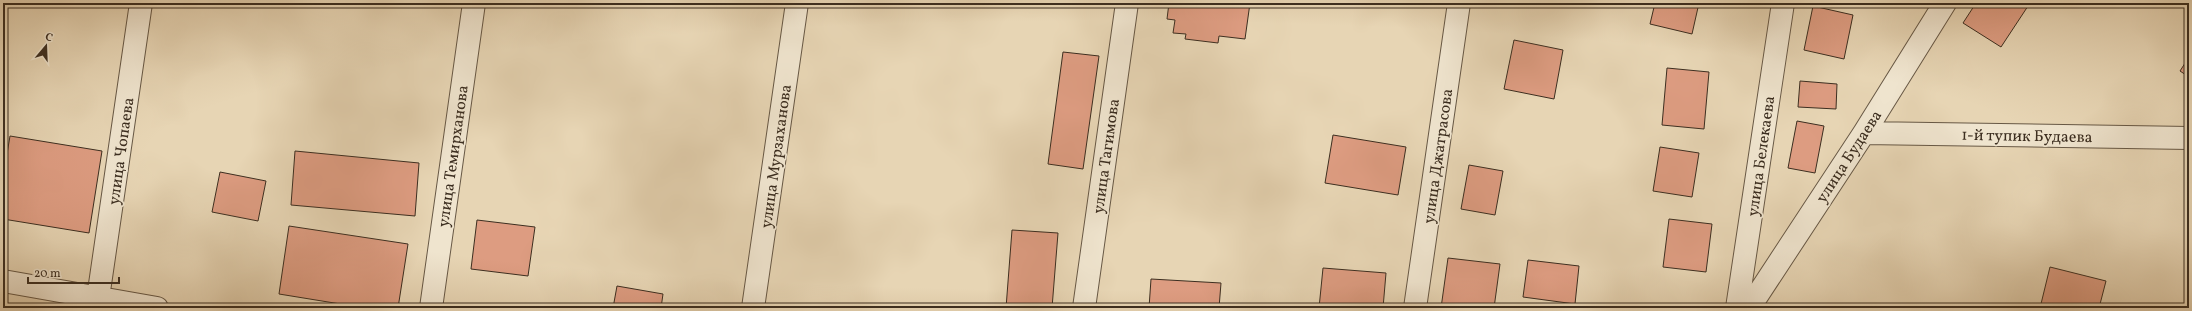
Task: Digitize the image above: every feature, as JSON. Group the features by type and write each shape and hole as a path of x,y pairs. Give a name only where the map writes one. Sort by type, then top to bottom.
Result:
{"street":[{"name":"улица Чопаева","path":"98,298 141,3"},
{"name":"улица Темирханова","path":"431,308 474,3"},
{"name":"улица Мурзаханова","path":"753,308 797,3"},
{"name":"улица Тагимова","path":"1084,308 1127,3"},
{"name":"улица Джатрасова","path":"1414,308 1459,3"},
{"name":"улица Белекаева","path":"1737,308 1783,3"},
{"name":"улица Будаева","path":"1749,308 1864,133 1946,3"},
{"name":"1-й тупик Будаева","path":"1864,133 2189,138"},
{"path":"3,281 157,308"}],"building":[{"path":"1169,3 1250,3 1245,39 1219,36 1218,43 1185,39 1186,34 1173,33 1175,20 1167,19"},
{"path":"1655,3 1699,3 1692,34 1650,24"},
{"path":"1976,3 2030,3 2001,47 1963,23"},
{"path":"1813,6 1853,15 1844,59 1804,50"},
{"path":"1514,40 1563,50 1554,99 1504,89"},
{"path":"1063,52 1099,56 1083,169 1048,164"},
{"path":"2189,57 2189,77 2180,71"},
{"path":"1667,68 1709,72 1704,129 1662,125"},
{"path":"1800,81 1837,84 1836,109 1798,107"},
{"path":"1797,121 1824,126 1815,173 1788,168"},
{"path":"1333,135 1406,147 1398,195 1325,183"},
{"path":"10,136 102,151 89,233 3,219 3,178"},
{"path":"1660,147 1699,153 1692,197 1653,191"},
{"path":"295,151 419,163 415,216 291,205"},
{"path":"1469,165 1503,171 1495,215 1461,209"},
{"path":"220,172 266,181 258,221 212,212"},
{"path":"1669,219 1712,224 1706,272 1663,267"},
{"path":"477,220 535,227 528,276 471,269"},
{"path":"289,226 408,244 398,308 365,308 279,294"},
{"path":"1012,230 1058,233 1052,308 1006,308"},
{"path":"1448,258 1500,264 1494,308 1441,308"},
{"path":"1528,260 1579,266 1575,304 1523,297"},
{"path":"2050,267 2106,281 2099,308 2040,308"},
{"path":"1323,268 1386,273 1383,308 1319,308"},
{"path":"1151,279 1221,283 1219,308 1149,308"},
{"path":"617,286 663,294 661,308 613,308"}]}
